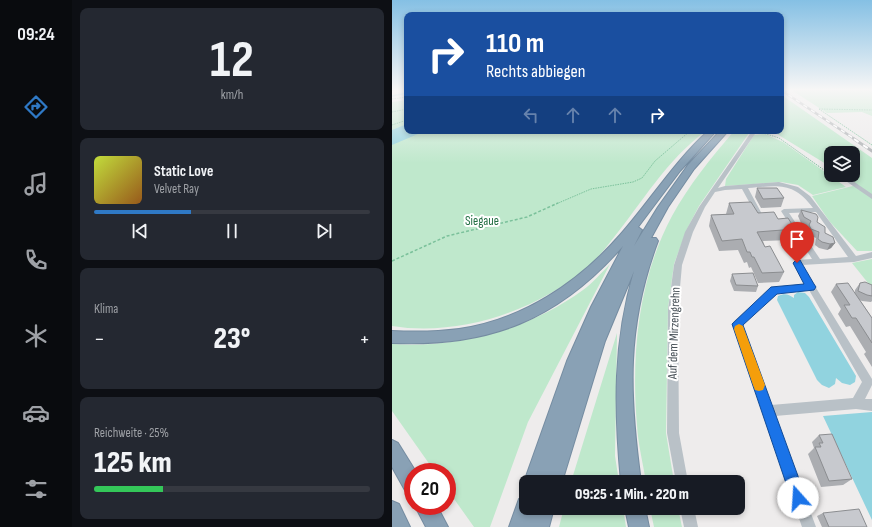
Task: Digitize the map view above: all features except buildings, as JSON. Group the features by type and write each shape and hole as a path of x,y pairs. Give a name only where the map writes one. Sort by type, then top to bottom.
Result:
{"highway":[{"path":"392,336 424,338 463,334 503,324 542,308 577,286 624,238 677,167 709,134"},
{"path":"554,475 572,417 606,324 634,260 658,215 681,180 700,155 721,134"},
{"path":"630,475 625,433 623,379 628,319 642,264 681,180"},
{"path":"536,475 575,361 595,314 649,206"},
{"path":"392,449 404,470"},
{"path":"392,511 400,527"},
{"path":"431,515 438,527"},
{"path":"519,527 523,515"},
{"path":"538,527 542,515"},
{"path":"636,515 639,527"}],"street":[{"name":"Auf dem Mirzengrehn","path":"681,475 672,433 673,310 678,265 690,232 702,207 754,134"},
{"path":"850,182 872,197"},
{"path":"713,191 725,188 779,184 796,188 808,197 854,259"},
{"path":"744,187 761,218 773,218"},
{"path":"817,210 784,211 789,225 817,261"},
{"path":"856,403 868,382 797,263 854,259 872,255"},
{"path":"809,527 737,324 774,290 811,287"},
{"path":"768,411 856,403 872,405"},
{"path":"688,515 691,527"}],"path":[{"path":"827,115 872,145"},
{"path":"392,125 404,121"},
{"path":"392,261 422,246 447,236 527,217 591,189 633,182 642,178 655,162 687,134"},
{"path":"766,134 779,138 824,166"}],"green space":[{"name":"Siegaue","path":"392,115 404,115 404,134 702,134 679,155 655,183 597,258 587,268 567,283 544,297 521,308 470,324 444,328 392,326"},
{"path":"784,115 810,115 855,146 824,146 824,163 777,134 784,134"},
{"path":"731,134 748,134 699,206 687,229 674,264 668,308 666,433 673,475 645,475 639,446 635,399 636,345 644,292 660,240 672,216 701,172"},
{"path":"765,134 783,142 824,171 824,182 839,182 846,187 813,195 798,185 781,182 725,186 726,179 754,135"},
{"path":"860,150 872,158 872,251 857,251 830,222 812,196 857,185 852,182 860,182"},
{"path":"872,259 872,288 852,263"},
{"path":"610,264 528,422 490,527 474,527 456,502 456,463 429,463 392,411 392,344 417,345 442,343 492,334 540,316 562,304 594,281"},
{"path":"617,333 615,456 618,475 573,475"},
{"path":"562,515 624,515 626,527 559,527"},
{"path":"651,515 679,515 682,527 654,527"}],"water":[{"path":"404,125 404,134 418,134 392,145 392,130"},
{"path":"798,292 805,293 809,297 856,376 855,382 850,385 842,383 836,378 835,384 829,388 822,385 817,380 777,300 778,296 783,294 794,298 794,295"},
{"path":"872,412 872,520 823,416"}],"railway":[{"path":"818,115 856,140"},
{"path":"854,139 872,151"}],"slow traffic":[{"path":"739,329 759,385"}],"route":[{"path":"797,263 811,287 774,290 737,324 798,498"}]}
